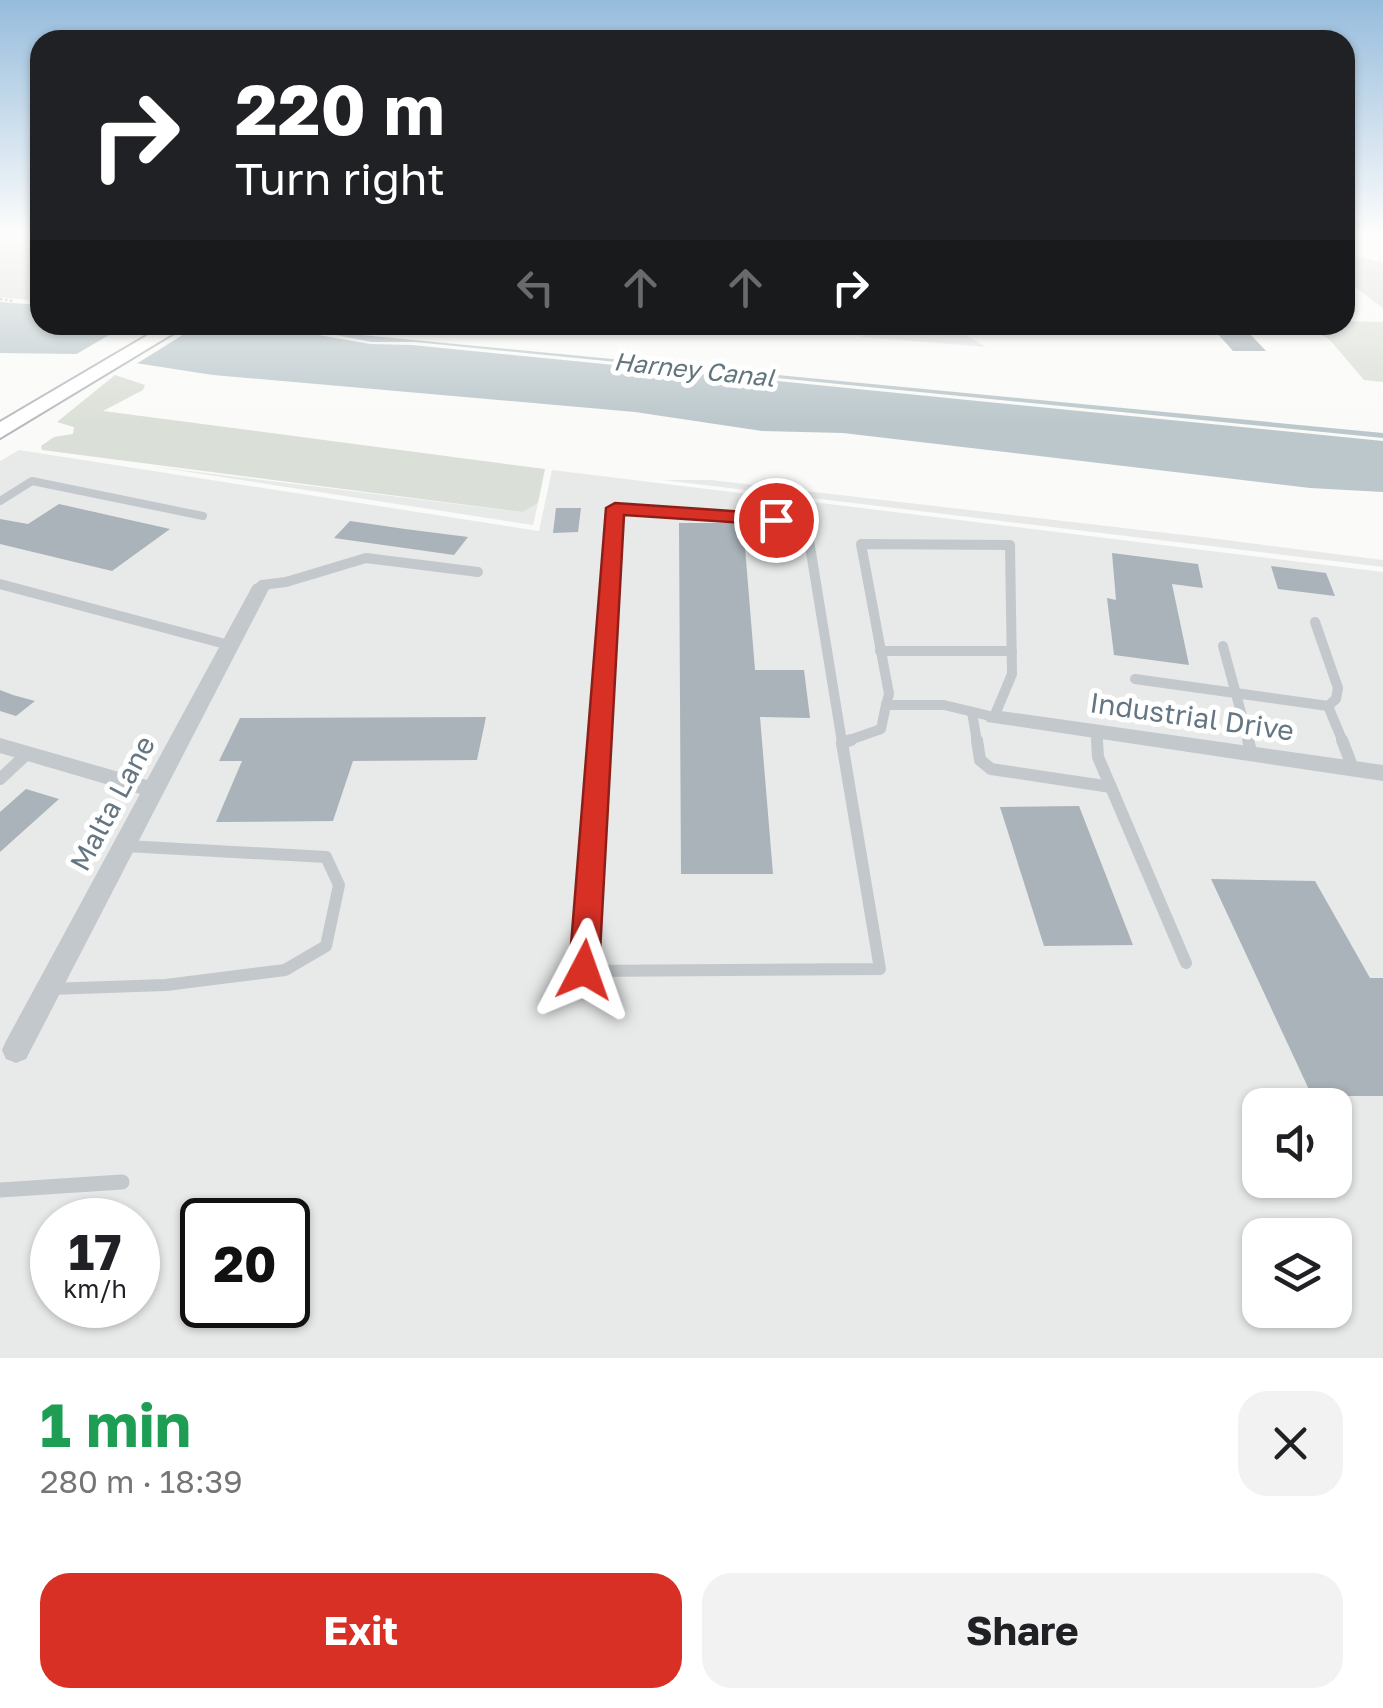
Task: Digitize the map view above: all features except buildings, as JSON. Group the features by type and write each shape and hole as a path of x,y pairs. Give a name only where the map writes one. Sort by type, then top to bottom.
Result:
{"main road":[{"path":"0,410 130,335"},
{"path":"110,368 151,335"},
{"path":"0,431 162,335"}],"street":[{"name":"Malta Lane","path":"16,1050 262,585"},
{"name":"Industrial Drive","path":"983,715 1097,735 1383,773"},
{"path":"0,745 152,790"}],"lane":[{"path":"0,501 32,481 203,516"},
{"path":"615,508 806,524 842,743 880,969 584,970 615,508"},
{"path":"842,743 881,729 889,694 860,544 1010,544 1012,674 983,715 980,760 992,769 1111,787"},
{"path":"262,585 286,582 366,558 478,572"},
{"path":"0,584 229,645"},
{"path":"1134,679 1328,706 1336,699 1338,688 1315,622"},
{"path":"1223,646 1252,756"},
{"path":"880,650 1012,651"},
{"path":"886,705 944,705 983,715"},
{"path":"1328,706 1352,768"},
{"path":"1097,735 1098,757 1186,963"},
{"path":"0,779 28,753"},
{"path":"48,989 166,985 285,970 326,946 338,885 326,858 123,846"},
{"path":"0,1190 122,1182"}],"path":[{"path":"0,300 14,301"}],"shaded area":[{"path":"1355,321 1383,322 1383,382 1364,380 1322,335 1355,335"},
{"path":"966,335 986,347 862,337"},
{"path":"115,375 145,385 143,390 103,411 545,469 538,503 522,512 42,450 41,446 54,437 73,434 74,427 57,422"},
{"path":"19,450 539,531 552,470 1383,572 1383,1358 0,1358 0,461"},
{"path":"150,466 521,512 538,503 533,525"},
{"path":"663,480 711,480 1210,538 1383,560 1383,567"}],"water":[{"name":"Harney Canal","path":"0,302 30,304 30,335 318,335 370,344 412,345 1383,441 1383,492 1310,488 843,433 762,431 635,412 213,375 77,354 0,353"},
{"path":"336,335 362,335 1383,433 1383,438 415,342 372,342"}],"pier":[{"path":"109,335 183,335 133,366 96,366 68,359"}],"route":[{"path":"584,970 615,508 776,520"}]}
